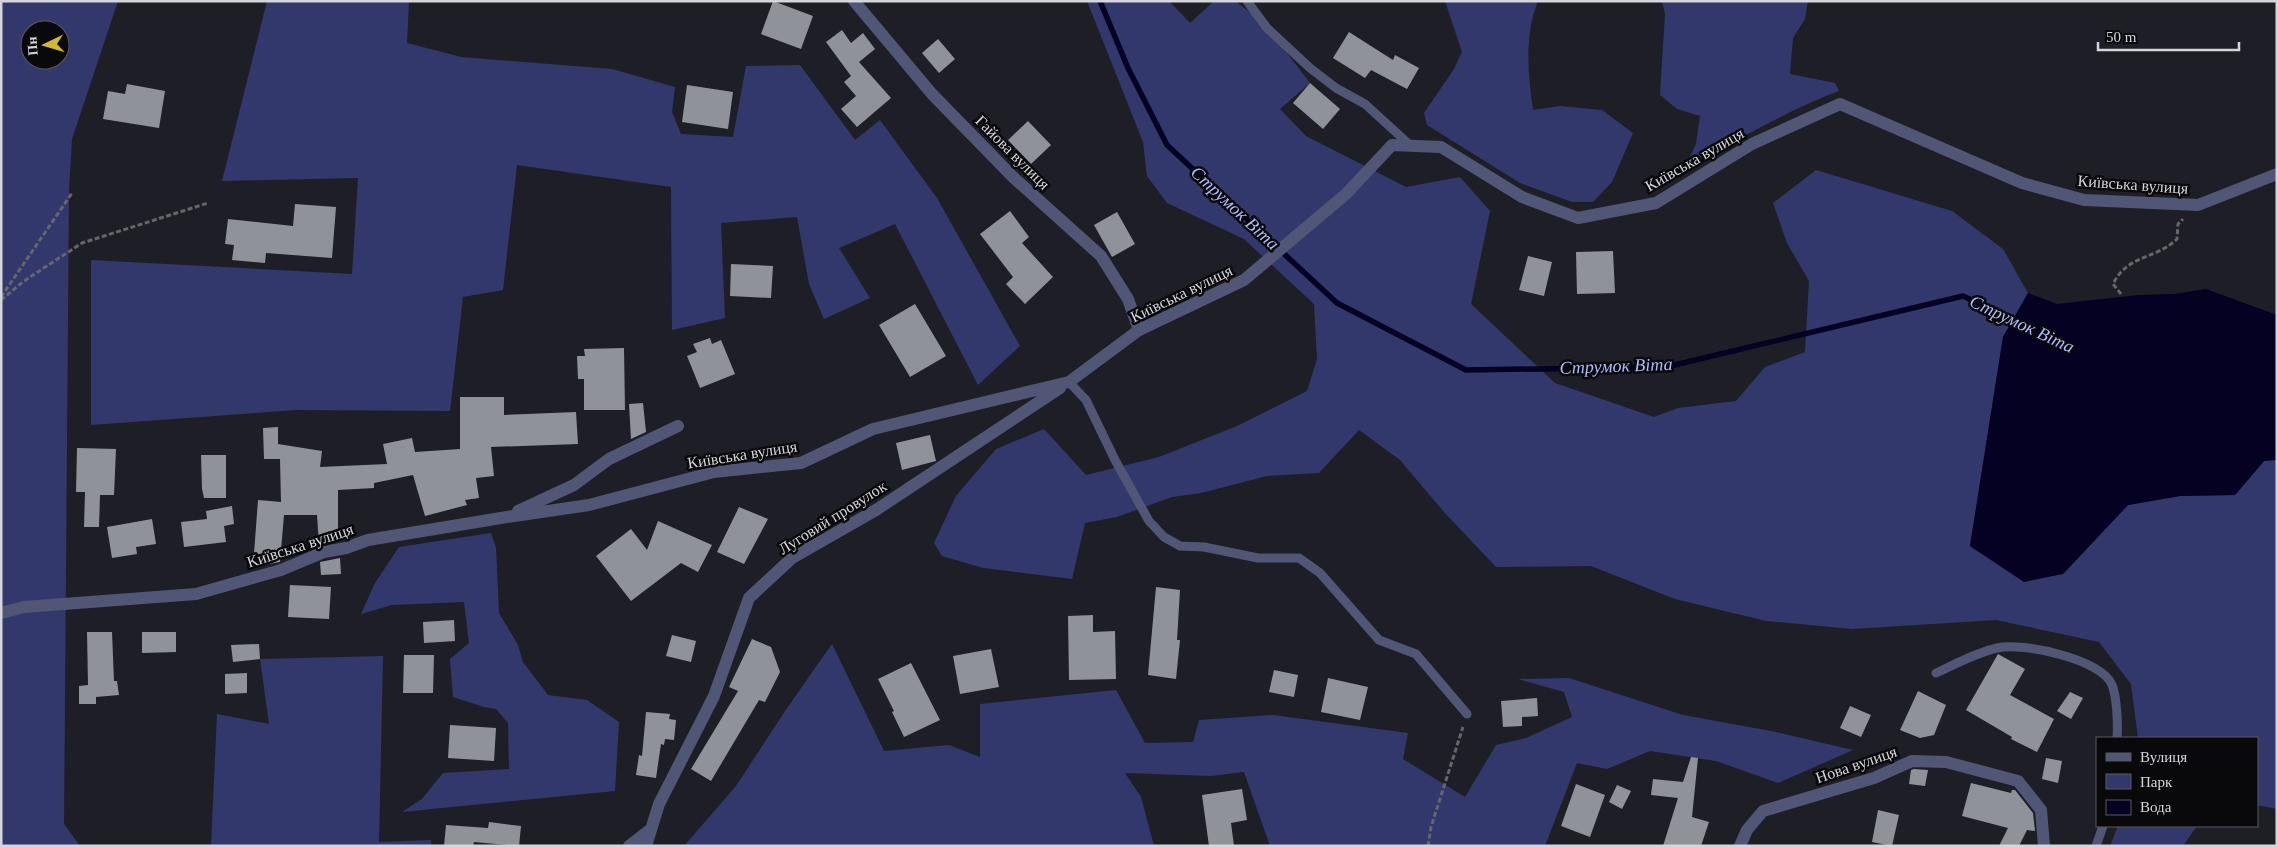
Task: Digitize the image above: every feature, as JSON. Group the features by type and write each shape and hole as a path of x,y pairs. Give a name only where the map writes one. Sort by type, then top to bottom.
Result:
{"street":[{"name":"Гайова вулиця","path":"854,1 939,101 1014,178 1101,256 1128,298 1139,330"},
{"name":"Київська вулиця","path":"1,613 24,607 196,594 281,570 324,552 346,548 368,540 507,516 589,505 714,472 801,463 873,429 1069,382 1139,330 1244,280 1346,194 1392,145 1441,147 1522,197 1578,218 1656,203 1752,144 1840,104 2031,186 2084,200 2198,204 2277,174"},
{"name":"Луговий провулок","path":"646,846 659,804 714,696 749,598 792,558 876,510 1069,382"},
{"path":"507,516 574,485 608,459 678,426"},
{"name":"Нова вулиця","path":"1740,846 1747,830 1763,811 1874,778 1912,761 1946,762 2018,781 2041,810 2044,846"},
{"path":"629,846 651,829"}],"lane":[{"path":"1247,1 1268,28 1310,68 1336,88 1365,104 1412,146"},
{"path":"1069,382 1086,400 1115,460 1145,514 1164,537 1180,546 1204,547 1258,558 1299,558 1320,574 1380,640 1416,654 1467,714"},
{"path":"1936,673 1974,655 2005,647 2036,649 2081,662 2101,671 2112,684 2117,737"},
{"path":"2096,846 2103,827"}],"path":[{"path":"1,299 72,193"},
{"path":"1,299 24,281 82,243 208,203"},
{"path":"2121,294 2113,284 2120,271 2146,256 2168,247 2177,239 2178,224 2198,204"},
{"path":"1428,846 1431,827 1467,714"}],"green space":[{"path":"1,1 118,1 72,139 69,190 64,824 80,846 1,846"},
{"path":"267,1 409,1 407,43 461,57 612,69 675,87 672,112 681,134 733,137 746,66 800,65 855,140 880,120 937,198 1020,346 978,385 895,224 839,248 870,298 824,319 809,284 797,217 721,223 725,318 672,330 671,187 517,165 503,290 463,297 450,411 296,410 91,425 91,260 352,274 358,178 222,181"},
{"path":"1087,1 1169,1 1190,23 1214,1 1235,1 1263,22 1310,83 1280,109 1306,136 1406,187 1460,177 1490,211 1471,304 1555,383 1654,417 1678,408 1736,401 1765,367 1805,352 1809,281 1787,243 1773,203 1816,170 1952,211 2003,249 2028,293 2003,337 1970,546 1992,560 2063,574 2128,505 2180,496 2235,495 2265,460 2277,460 2277,809 2258,805 2258,737 2138,737 2131,684 2099,642 1996,620 1852,629 1766,621 1675,599 1591,566 1496,567 1444,512 1400,460 1359,430 1319,473 1267,476 1201,493 1172,497 1117,517 1085,523 1072,579 983,568 942,556 934,543 956,496 996,449 1044,429 1086,475 1159,457 1237,426 1307,391 1317,359 1314,304 1244,239 1167,203 1147,176 1143,142"},
{"path":"1445,1 1538,1 1531,28 1528,55 1533,110 1560,106 1602,110 1633,133 1612,182 1593,202 1572,202 1520,183 1427,125 1424,113 1454,69 1462,52"},
{"path":"1662,1 1808,1 1805,19 1793,38 1790,74 1835,83 1839,91 1800,107 1725,146 1687,163 1696,144 1700,116 1677,109 1660,95 1665,14"},
{"path":"491,533 496,548 499,613 518,645 523,662 548,695 587,700 619,722 615,791 402,812 422,799 443,773 509,769 508,723 496,709 453,697 450,659 469,643 464,602 392,605 361,614 375,583 399,547"},
{"path":"832,644 884,751 949,745 980,757 980,704 1116,690 1145,743 1193,742 1199,720 1273,715 1408,733 1403,759 1465,797 1496,745 1526,738 1572,717 1564,692 1518,679 1569,678 1683,715 1771,731 1853,750 1778,783 1716,761 1650,751 1607,769 1577,763 1545,846 1270,846 1244,772 1211,776 1125,773 1141,797 1154,846 684,846 736,786"},
{"path":"383,656 379,842 431,840 431,846 211,846 217,714 269,724 260,659"},
{"path":"2118,827 2196,827 2183,846 2110,846"}],"water":[{"path":"2206,289 2277,315 2277,460 2264,461 2235,495 2180,496 2128,505 2063,574 2024,582 1970,546 2003,337 2028,293 2057,304 2138,295 2174,294"}],"building":[{"path":"773,1 813,16 801,49 761,34"},
{"path":"842,30 851,43 863,33 875,49 859,62 891,98 857,127 841,109 856,96 844,82 851,76 826,42"},
{"path":"1349,32 1393,60 1395,55 1419,68 1407,89 1371,70 1365,78 1333,58"},
{"path":"938,39 955,59 939,73 922,53"},
{"path":"1310,83 1340,109 1323,129 1293,103"},
{"path":"127,84 165,91 159,128 103,119 108,91 125,94"},
{"path":"687,85 733,92 728,129 682,122"},
{"path":"1028,121 1051,145 1031,164 1008,140"},
{"path":"295,204 336,207 332,258 266,253 265,263 232,260 234,245 225,244 228,219 293,226"},
{"path":"1010,211 1029,237 1022,243 1053,277 1025,304 1006,284 1013,277 980,234"},
{"path":"1117,212 1135,244 1112,257 1094,225"},
{"path":"1613,251 1615,293 1577,294 1576,252"},
{"path":"1528,256 1552,262 1544,296 1519,290"},
{"path":"731,264 773,266 771,298 730,296"},
{"path":"915,304 946,356 910,377 879,325"},
{"path":"710,338 712,344 721,340 735,374 700,388 687,356 697,352 693,344"},
{"path":"624,348 625,410 584,410 584,379 578,379 577,356 585,356 584,349"},
{"path":"460,397 504,397 504,415 576,412 578,444 491,447 494,476 476,478 479,498 465,500 467,505 425,516 413,475 374,483 374,488 338,490 338,541 319,545 317,515 284,515 280,562 253,567 258,500 281,502 280,459 264,459 263,428 278,427 278,444 322,451 320,467 387,464 383,444 412,438 415,452 460,449"},
{"path":"643,403 646,432 631,439 629,404"},
{"path":"930,435 936,461 902,470 896,443"},
{"path":"77,448 116,449 114,495 100,495 99,527 84,527 85,492 76,492"},
{"path":"201,455 226,455 226,498 204,498"},
{"path":"232,506 234,524 224,526 226,542 184,547 181,522 207,519 206,511"},
{"path":"739,507 768,519 744,564 717,552"},
{"path":"152,519 156,544 136,547 137,554 112,558 107,527"},
{"path":"658,521 712,545 698,572 681,563 631,601 596,556 631,529 647,550"},
{"path":"340,558 341,574 321,575 320,562"},
{"path":"290,585 331,587 329,619 288,617"},
{"path":"1156,587 1180,590 1177,640 1180,640 1176,679 1148,675"},
{"path":"1093,615 1093,632 1115,631 1116,679 1069,680 1068,616"},
{"path":"454,620 455,641 424,643 423,622"},
{"path":"87,632 112,632 114,681 117,681 119,695 96,697 96,704 79,704 79,686 88,685"},
{"path":"142,632 176,632 176,652 142,653"},
{"path":"672,635 696,641 691,662 666,656"},
{"path":"752,639 771,647 780,672 765,702 759,700 711,781 691,769 738,691 729,687"},
{"path":"259,644 260,659 233,662 231,645"},
{"path":"991,649 999,687 960,694 953,656"},
{"path":"1998,654 2025,669 2010,695 2054,719 2037,752 2011,739 2012,737 1966,710"},
{"path":"404,655 434,655 433,693 403,693"},
{"path":"911,663 940,720 904,737 892,712 894,711 878,679"},
{"path":"1274,670 1298,675 1294,697 1269,692"},
{"path":"247,673 247,693 225,694 225,674"},
{"path":"1328,678 1368,687 1360,720 1321,712"},
{"path":"1918,691 1946,705 1934,735 1920,738 1900,730"},
{"path":"2070,692 2083,698 2071,719 2057,711"},
{"path":"1537,698 1538,716 1522,717 1522,726 1503,727 1501,701"},
{"path":"1850,706 1871,715 1861,737 1840,728"},
{"path":"646,712 670,714 669,719 676,720 674,740 665,739 664,745 661,744 656,778 636,775 639,755 642,756"},
{"path":"450,725 496,728 494,761 448,758"},
{"path":"1691,757 1698,758 1692,817 1709,822 1701,846 1663,846 1678,798 1651,795 1653,779 1683,782"},
{"path":"2046,758 2062,761 2058,783 2042,779"},
{"path":"1911,770 1928,770 1925,786 1909,784"},
{"path":"1971,783 2011,793 2012,790 2015,790 2033,813 2035,831 2027,830 2019,846 1999,846 2008,828 1962,816"},
{"path":"1576,784 1605,795 1590,837 1561,826"},
{"path":"1617,785 1631,791 1622,809 1609,802"},
{"path":"1242,789 1247,820 1231,823 1234,846 1209,846 1202,795"},
{"path":"1878,810 1899,815 1892,846 1872,842"},
{"path":"489,822 521,826 519,846 474,842 473,846 444,846 446,825 488,828"}],"waterway":[{"name":"Струмок Віта","path":"1100,1 1128,68 1167,145 1337,303 1466,370 1666,367 1963,296 2019,322"}]}
